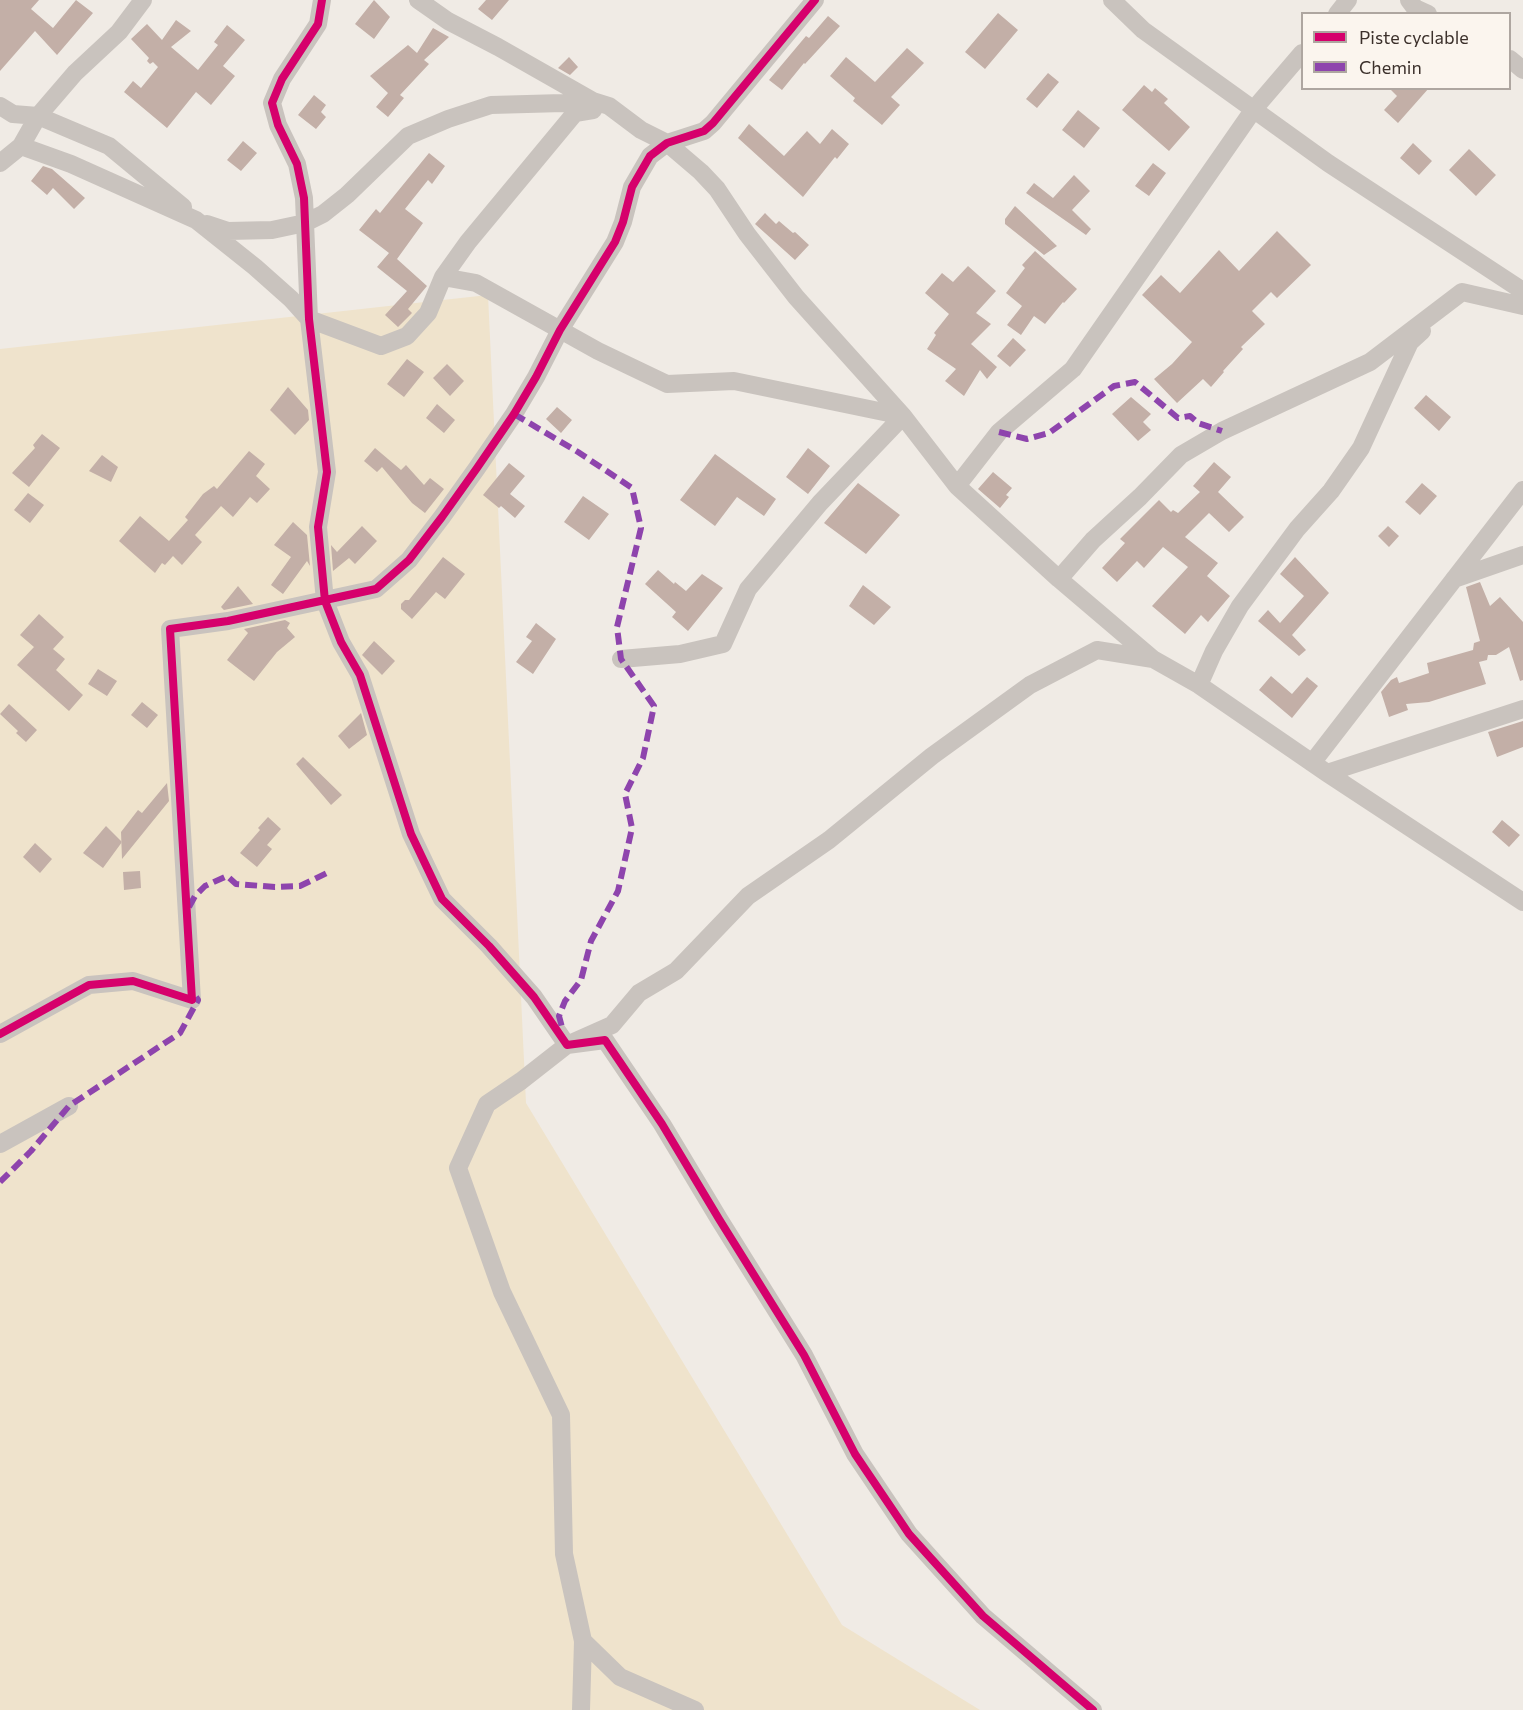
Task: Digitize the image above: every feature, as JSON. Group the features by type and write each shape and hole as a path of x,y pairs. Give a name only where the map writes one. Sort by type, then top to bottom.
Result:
{"street":[{"path":"0,163 21,146 38,116 75,73 119,32 143,0"},
{"path":"322,0 318,24 282,79 272,103 278,125 297,164 304,198 309,319 327,472 318,527 325,601 341,642 360,675 411,834 442,899 489,946 534,997 567,1045"},
{"path":"418,0 448,21 498,47 592,102 609,106 641,130 667,142 717,189 747,234 796,297 903,416 957,486 1059,579 1154,659 1199,685 1312,763 1523,902"},
{"path":"0,1034 89,985 134,981 192,1000 170,629 228,621 376,589 409,560 514,414 560,330 615,242 632,187 650,156 667,142 704,131 713,123 815,0"},
{"path":"1112,0 1143,30 1328,162 1523,291"},
{"path":"1338,12 1348,0"},
{"path":"1409,0 1415,8 1424,12"},
{"path":"957,486 999,432 1073,369 1254,109 1301,54"},
{"path":"1511,61 1523,70"},
{"path":"21,146 71,164 196,220 228,231 272,230 305,223 323,214 408,136 448,119 491,105 563,103 609,106"},
{"path":"0,106 13,114 38,116 109,146 255,267 291,299 309,319 381,346 406,336 428,313 443,277 575,113 609,106"},
{"path":"443,277 476,283 598,351 667,384 734,381 903,416"},
{"path":"1059,579 1093,540 1181,455 1222,431 1370,362 1462,292"},
{"path":"1462,292 1523,306"},
{"path":"1199,685 1214,651 1240,606 1297,529 1331,491 1360,448 1410,342 1462,292"},
{"path":"621,659 680,654 723,644 748,589 820,503 903,416"},
{"path":"1312,763 1523,490"},
{"path":"1454,579 1523,555"},
{"path":"581,1710 583,1641 564,1554 561,1415 502,1292 458,1168 487,1104 567,1045 612,1024 639,993 676,971 748,896 829,840 932,756 1030,686 1097,650 1154,659"},
{"path":"1327,773 1523,709"},
{"path":"567,1045 605,1040 662,1124 804,1355 855,1454 909,1534 983,1616 1093,1710"},
{"path":"0,1144 69,1106"},
{"path":"583,1641 620,1677 695,1710"}],"sand":[{"path":"488,295 526,1103 842,1625 980,1710 0,1710 0,349"}],"building":[{"path":"0,0 39,0 31,9 53,28 76,0 93,13 57,55 35,31 0,71"},
{"path":"374,0 390,17 374,39 355,24"},
{"path":"486,0 509,0 492,20 478,9"},
{"path":"998,13 1018,30 985,69 965,52"},
{"path":"828,16 840,26 804,63 782,90 769,80 806,36 809,38"},
{"path":"176,20 191,31 171,47 198,70 218,45 214,42 227,25 245,40 223,66 235,76 211,105 196,92 167,128 124,92 133,81 141,88 158,67 153,62 150,64 147,61 149,58 131,39 147,24 162,40"},
{"path":"433,28 449,37 424,60 429,64 400,95 404,98 388,117 376,107 388,93 370,76 408,45 417,53"},
{"path":"907,48 924,63 891,97 900,105 882,125 853,101 855,98 830,76 846,57 875,82"},
{"path":"569,57 578,67 570,75 558,68"},
{"path":"1048,73 1059,82 1037,108 1026,99"},
{"path":"1144,85 1152,92 1155,88 1168,99 1164,103 1190,127 1169,151 1122,110"},
{"path":"1391,90 1427,90 1398,123 1384,110 1397,96"},
{"path":"314,95 326,105 321,112 326,117 316,129 298,115"},
{"path":"1078,110 1100,128 1084,148 1062,130"},
{"path":"749,124 784,156 807,131 820,144 832,129 849,144 837,159 835,157 803,197 738,138"},
{"path":"243,141 257,153 241,171 227,160"},
{"path":"1413,143 1432,161 1419,175 1400,158"},
{"path":"1469,149 1496,175 1476,196 1449,170"},
{"path":"429,153 445,166 432,184 428,180 405,209 423,223 397,259 427,286 408,309 412,313 398,327 385,315 407,291 377,267 389,253 359,230 376,209 380,213"},
{"path":"1153,163 1166,173 1149,196 1135,186"},
{"path":"43,166 52,169 85,198 74,209 53,188 47,195 31,181"},
{"path":"1074,175 1090,191 1072,210 1091,229 1086,235 1026,193 1034,183 1053,198"},
{"path":"1015,206 1057,246 1044,255 1005,224 1005,219"},
{"path":"765,213 776,224 779,221 809,245 795,260 755,224"},
{"path":"1277,231 1311,265 1277,298 1271,292 1252,311 1265,324 1241,347 1243,349 1211,387 1203,379 1177,403 1154,379 1172,364 1192,342 1142,295 1161,275 1180,293 1219,250 1239,271"},
{"path":"1035,251 1077,289 1045,324 1034,316 1021,335 1007,325 1022,306 1006,293 1025,268 1022,265"},
{"path":"968,266 996,291 976,313 991,324 971,344 997,367 987,379 980,370 964,396 945,381 956,369 927,349 936,335 934,333 949,314 925,293 942,273 953,282"},
{"path":"1013,338 1026,350 1010,367 997,356"},
{"path":"407,359 424,372 404,397 387,384"},
{"path":"447,364 464,381 450,396 433,378"},
{"path":"288,387 308,410 309,420 295,435 270,410"},
{"path":"1426,395 1451,417 1439,431 1414,408"},
{"path":"1131,397 1151,414 1143,422 1151,430 1138,441 1112,414"},
{"path":"437,404 455,420 444,433 426,418"},
{"path":"557,407 572,420 561,433 546,419"},
{"path":"42,434 60,448 29,487 12,473 35,448 33,445"},
{"path":"375,448 401,470 406,465 424,485 430,478 444,489 425,513 412,503 382,467 377,472 364,461"},
{"path":"808,448 830,466 808,494 786,477"},
{"path":"249,451 265,464 256,476 270,489 257,503 250,497 233,517 221,506 195,535 202,542 182,565 173,556 165,565 162,563 155,573 119,541 140,516 169,541 188,520 185,517 203,494 214,486 217,489"},
{"path":"715,454 776,499 764,516 737,497 715,526 680,500"},
{"path":"102,455 118,467 111,482 89,471"},
{"path":"1214,462 1231,477 1218,492 1244,517 1229,532 1209,513 1185,537 1218,563 1207,576 1230,596 1208,622 1201,615 1185,634 1152,606 1188,567 1163,547 1144,568 1137,561 1117,582 1102,568 1125,543 1120,539 1159,500 1171,512 1173,510 1178,513 1200,492 1193,486"},
{"path":"509,463 525,476 510,494 525,506 515,518 483,495"},
{"path":"993,472 1012,488 1006,495 1009,497 1000,508 978,489"},
{"path":"858,483 900,515 866,554 824,523"},
{"path":"1422,483 1437,496 1420,515 1405,502"},
{"path":"28,493 44,505 30,523 14,510"},
{"path":"583,496 609,514 589,540 564,522"},
{"path":"293,522 307,535 310,566 307,561 283,594 271,585 291,557 274,545"},
{"path":"362,526 377,541 355,564 349,558 333,571 331,545 337,552"},
{"path":"1388,526 1399,536 1389,547 1378,536"},
{"path":"443,557 465,574 445,599 436,592 412,619 401,609 401,604 409,600"},
{"path":"1295,557 1329,593 1292,635 1306,650 1299,656 1258,621 1268,610 1280,623 1304,596 1280,574"},
{"path":"658,570 686,591 702,574 723,588 688,631 672,617 676,612 645,584"},
{"path":"1480,582 1490,606 1500,597 1523,622 1523,680 1520,681 1509,647 1496,655 1488,655 1487,660 1479,662 1486,684 1429,702 1406,704 1408,710 1389,717 1381,692 1391,680 1397,677 1399,683 1429,673 1427,663 1473,650 1474,643 1480,641 1466,587"},
{"path":"863,585 891,607 874,625 849,606"},
{"path":"238,586 253,604 224,610 221,607"},
{"path":"39,614 64,637 53,649 65,659 56,670 83,695 69,711 17,665 34,647 20,635"},
{"path":"285,620 290,623 287,628 295,637 277,652 254,681 227,660 248,633 244,629"},
{"path":"536,623 556,639 533,674 516,662 532,641 526,637"},
{"path":"374,641 395,661 382,675 362,655"},
{"path":"98,669 117,681 107,696 88,684"},
{"path":"1271,676 1292,694 1307,677 1318,686 1292,718 1259,690"},
{"path":"142,702 158,715 147,728 131,715"},
{"path":"9,704 37,730 26,742 0,714"},
{"path":"361,713 367,735 349,749 338,736"},
{"path":"1523,721 1523,747 1497,757 1488,732"},
{"path":"303,757 342,795 331,805 296,764"},
{"path":"167,783 169,801 122,859 121,832 138,810 142,813"},
{"path":"268,817 281,829 267,845 272,849 257,867 240,853"},
{"path":"1502,820 1520,835 1509,847 1492,832"},
{"path":"106,826 122,842 103,868 83,853"},
{"path":"35,843 52,859 40,873 23,857"},
{"path":"140,871 141,888 124,890 123,872"}],"marked path":[{"path":"999,432 1027,439 1049,433 1114,386 1135,382 1178,418 1190,416 1198,423 1222,431"},
{"path":"514,414 578,452 632,488 641,528 617,627 621,659 654,706 643,758 625,794 632,828 618,891 591,941 581,980 565,1001 559,1016 563,1031"},
{"path":"189,907 195,896 205,886 227,876 236,884 275,887 300,886 329,872"},
{"path":"0,1182 31,1151 69,1106 180,1033 198,1000 196,997"}],"cycle path":[{"path":"322,0 318,24 282,79 272,103 278,125 297,164 304,198 309,319 327,472 318,527 325,601 341,642 360,675 411,834 442,899 489,946 534,997 567,1045 605,1040 662,1124 804,1355 855,1454 909,1534 983,1616 1093,1710"},
{"path":"0,1034 89,985 133,981 192,1000 170,629 228,621 376,589 409,560 514,414 560,330 615,242 632,187 650,156 667,143 704,131 713,123 815,0"}]}
